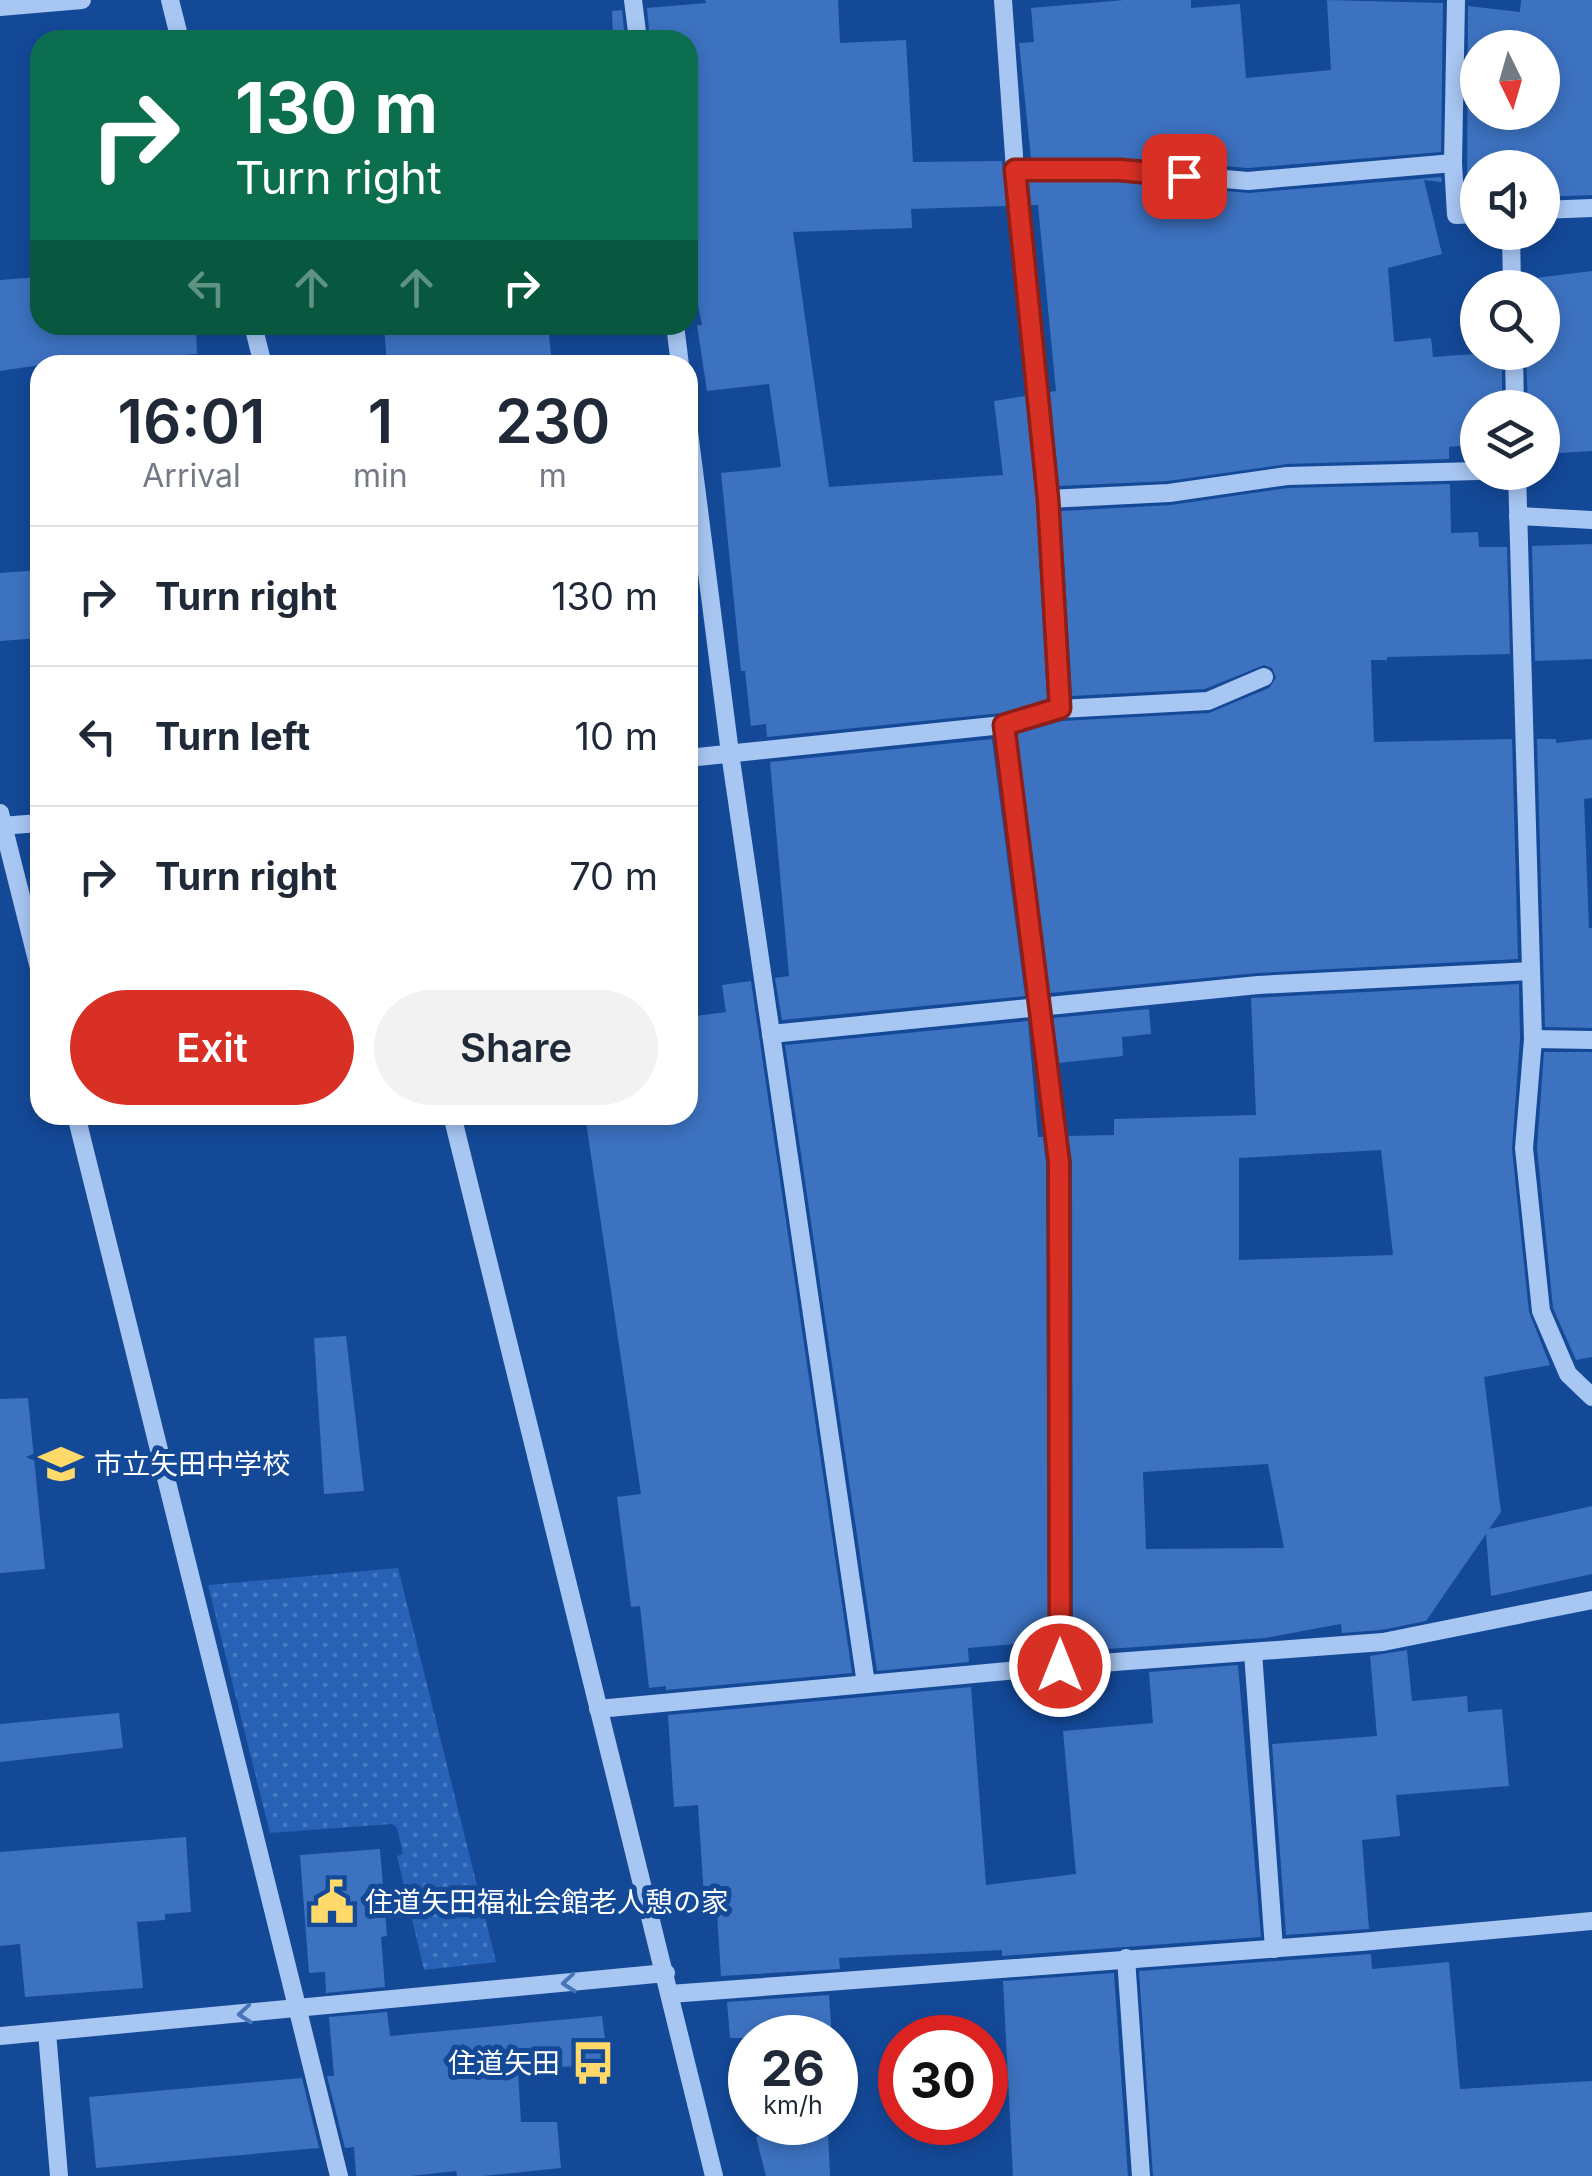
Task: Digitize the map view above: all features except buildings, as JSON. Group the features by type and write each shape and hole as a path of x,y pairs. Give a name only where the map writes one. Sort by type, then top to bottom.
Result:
{"street":[{"path":"0,6 82,0"},
{"path":"170,0 178,30"},
{"path":"633,0 637,30"},
{"path":"1003,0 1015,170 1048,499 1060,708"},
{"path":"1456,0 1453,164 1456,215 1460,215"},
{"path":"1015,170 1120,170 1248,180 1453,164"},
{"path":"1560,209 1592,208"},
{"path":"1048,499 1170,493 1287,476 1460,471"},
{"path":"1517,490 1533,1039 1524,1148 1541,1311 1568,1374 1592,1397"},
{"path":"698,502 730,753 866,1684"},
{"path":"1518,516 1592,520"},
{"path":"698,757 1004,725 1060,708 1208,701 1264,677"},
{"path":"1004,725 1059,1162 1060,1666"},
{"path":"30,822 1,821 30,933"},
{"path":"770,1034 1258,985 1531,971"},
{"path":"1533,1039 1592,1040"},
{"path":"79,1125 339,2176"},
{"path":"454,1125 714,2176"},
{"path":"598,1709 1060,1666 1383,1642 1592,1600"},
{"path":"1253,1652 1274,1949"},
{"path":"670,1994 1592,1921"},
{"path":"1126,1958 1140,2176"},
{"path":"0,2036 666,1973"},
{"path":"47,2032 59,2176"}],"shaded area":[{"path":"398,1568 496,1962 424,1970 397,1856 403,1854 397,1828 392,1824 270,1833 208,1585"}],"place":[{"name":"市立矢田中学校","path":"61,1464"},
{"name":"住道矢田福祉会館老人憩の家","path":"332,1902"},
{"name":"住道矢田","path":"593,2063"}],"route":[{"path":"1060,1666 1059,1162 1004,725 1060,708 1048,499 1015,170 1120,170 1184,176"}]}
